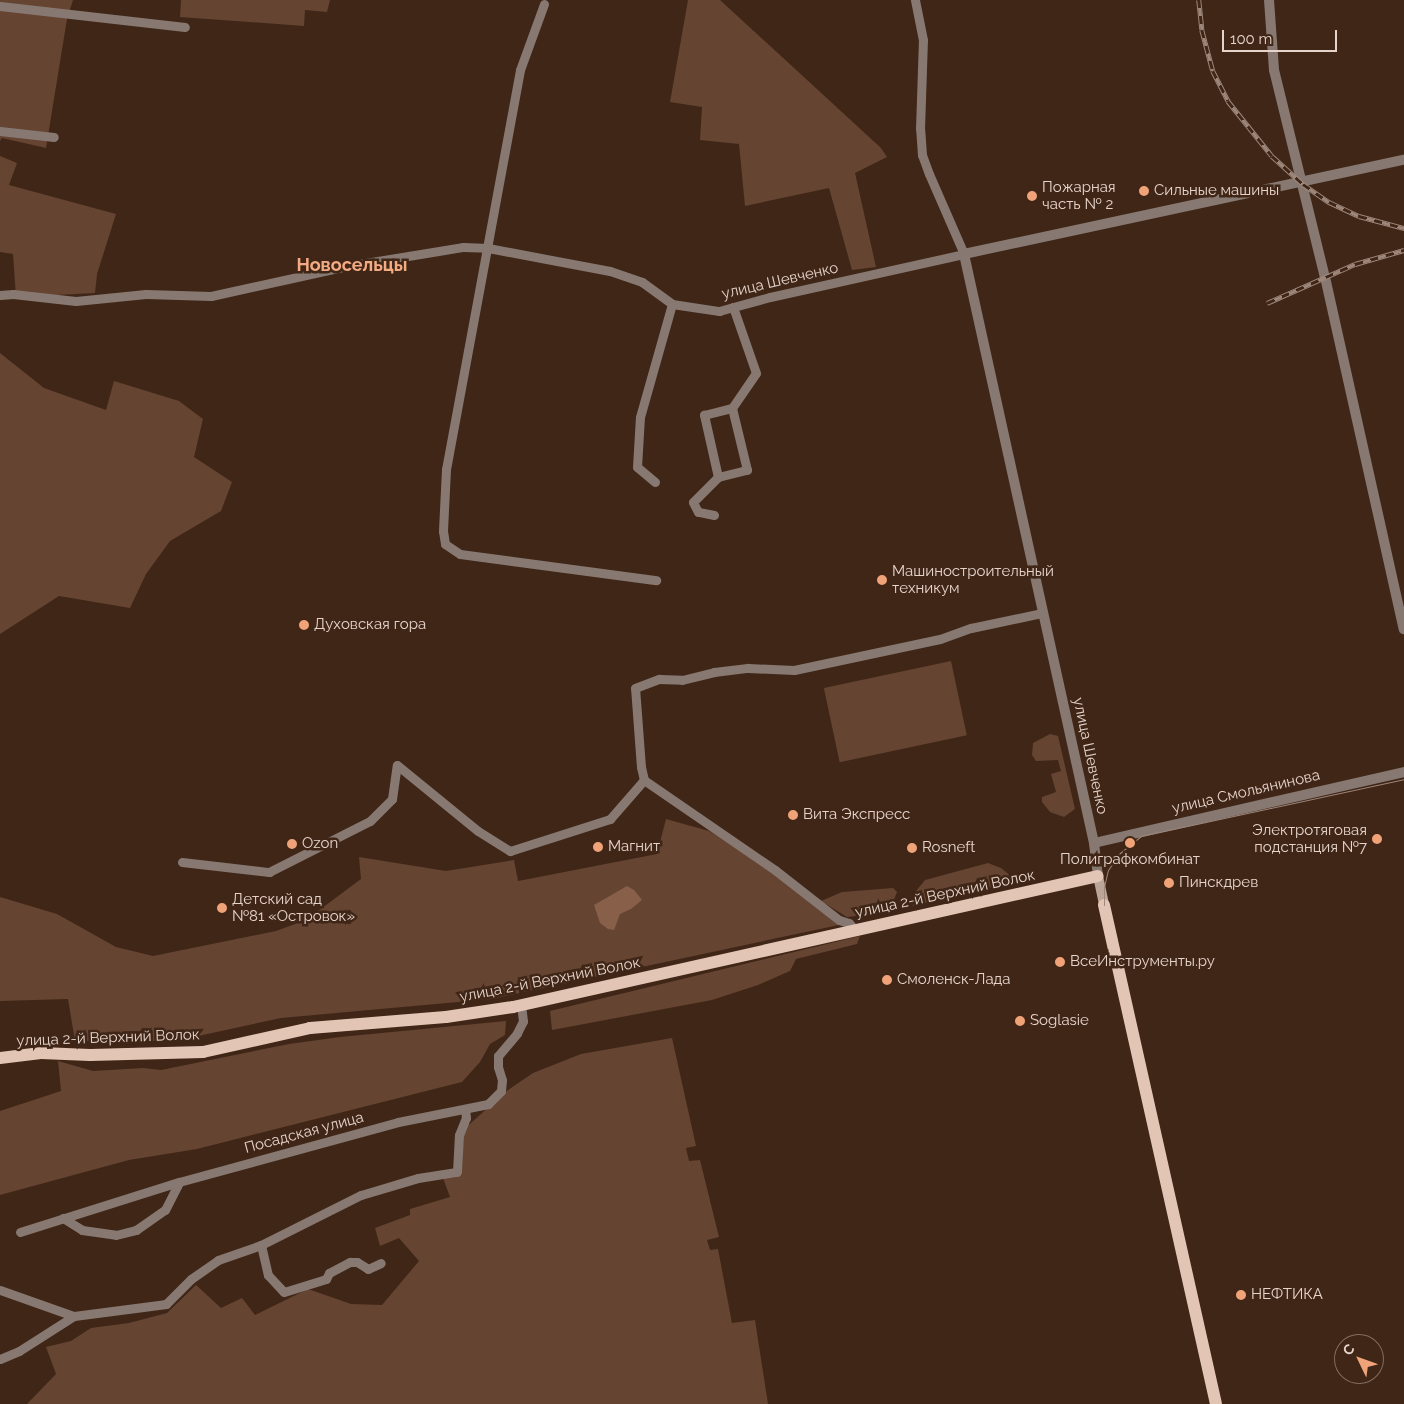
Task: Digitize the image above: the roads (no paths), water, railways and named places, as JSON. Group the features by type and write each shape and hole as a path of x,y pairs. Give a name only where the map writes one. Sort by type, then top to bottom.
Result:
{"main road":[{"name":"улица 2-й Верхний Волок","path":"0,1058 41,1053 90,1055 203,1052 310,1028 446,1017 521,1005 1098,876"},
{"name":"улица Шевченко","path":"1098,876 1104,905"},
{"path":"1104,905 1216,1404"}],"street":[{"name":"улица Шевченко","path":"915,0 923,40 920,129 922,154 928,174 964,254 1094,843 1098,876"},
{"path":"1269,0 1274,70 1303,184 1404,629"},
{"path":"544,4 520,70 446,469 443,531 445,544 460,554 656,580"},
{"path":"0,6 185,27"},
{"path":"0,130 54,137"},
{"path":"964,254 1303,184 1404,160"},
{"path":"0,295 12,294 76,301 146,294 211,296 347,266 463,247 488,248 610,271 642,282 672,304 640,417 637,467 655,482"},
{"name":"улица Шевченко","path":"672,304 719,311 770,297 964,254"},
{"path":"718,478 704,415 732,408 756,373 733,307"},
{"path":"714,515 698,512 693,502 718,478 747,470 732,408"},
{"path":"855,930 849,923 839,920 775,870 644,780 640,766 635,688 659,679 682,680 714,672 748,668 794,670 940,639 971,628 1042,613"},
{"path":"182,862 269,872 370,821 392,799 397,765 478,831 510,851 610,819 644,780"},
{"name":"улица Смольянинова","path":"1094,843 1404,772"},
{"name":"Посадская улица","path":"20,1232 179,1182 398,1122 488,1104 501,1091 502,1080 498,1067 498,1056 517,1033 524,1021 521,1005"},
{"path":"0,1359 19,1351 74,1316 166,1304 191,1279 218,1260 261,1245 361,1195 418,1178 457,1172 459,1135 466,1118 465,1109"},
{"path":"63,1218 82,1230 116,1235 136,1230 165,1210 179,1182"},
{"path":"261,1245 268,1275 284,1292 326,1279 329,1273 350,1262 358,1262 368,1269 381,1263"},
{"path":"0,1290 74,1316"}],"tram line":[{"path":"1104,905 1104,887 1108,870 1120,853 1141,836 1404,779"}],"railway":[{"path":"1199,0 1202,30 1213,71 1228,101 1272,156 1303,184 1329,202 1359,216 1404,228"},
{"path":"1267,303 1355,264 1404,250"}],"place":[{"name":"Сильные машины","path":"1144,191"},
{"name":"Пожарная часть № 2","path":"1032,196"},
{"name":"Машиностроительный техникум","path":"882,580"},
{"name":"Духовская гора","path":"304,625"},
{"name":"Вита Экспресс","path":"793,815"},
{"name":"Электротяговая подстанция №7","path":"1377,839"},
{"name":"Полиграфкомбинат","path":"1130,843"},
{"name":"Ozon","path":"292,844"},
{"name":"Магнит","path":"598,847"},
{"name":"Rosneft","path":"912,848"},
{"name":"Пинскдрев","path":"1169,883"},
{"name":"Детский сад №81 «Островок»","path":"222,908"},
{"name":"ВсеИнструменты.ру","path":"1060,962"},
{"name":"Смоленск-Лада","path":"887,980"},
{"name":"Soglasie","path":"1020,1021"},
{"name":"НЕФТИКА","path":"1241,1295"}],"district":[{"name":"Новосельцы","path":"352,265"}]}
